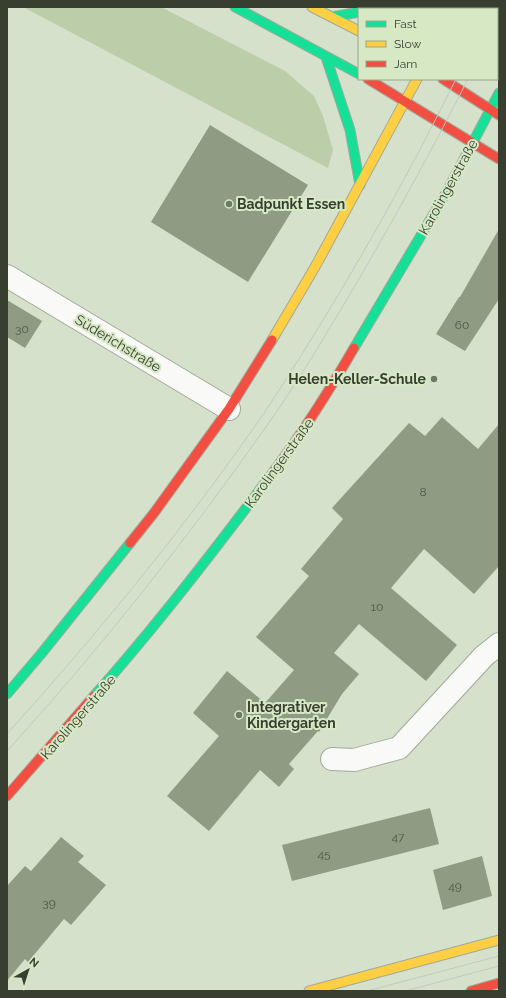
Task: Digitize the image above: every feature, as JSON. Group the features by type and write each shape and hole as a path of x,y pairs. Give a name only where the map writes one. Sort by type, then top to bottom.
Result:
{"main road":[{"path":"235,7 358,73"},
{"path":"312,7 358,30"},
{"path":"332,17 358,12"},
{"path":"326,57 350,130 360,185"},
{"path":"370,80 499,159"},
{"path":"7,694 154,513 228,409 308,280 416,80"},
{"path":"445,80 499,115"},
{"name":"Karolingerstraße","path":"7,796 134,651 211,555 294,444 331,388 445,195 499,93"},
{"path":"309,991 499,940"},
{"path":"471,991 499,983"}],"street":[{"name":"Süderichstraße","path":"7,276 228,409"},
{"path":"332,759 354,760 399,748 484,656 499,644"}],"green space":[{"path":"23,7 161,7 285,71 314,96 323,116 333,150 328,168"}],"building":[{"name":"Badpunkt Essen","path":"210,125 308,185 248,282 151,222"},
{"path":"499,229 499,299 465,351 436,334 460,297"},
{"path":"7,300 42,321 25,348 7,337"},
{"path":"442,417 478,449 499,424 499,566 474,594 424,549 391,588 457,645 426,681 359,624 334,653 359,674 342,694 319,732 318,731 289,764 294,769 279,787 260,770 209,831 167,796 219,736 193,713 227,671 265,703 294,670 256,637 309,576 301,569 343,519 332,508 409,423 425,436"},
{"path":"430,808 439,844 292,881 282,845"},
{"path":"61,837 84,856 78,862 106,885 71,925 64,919 28,962 25,959 7,981 7,886 25,866 31,871"},
{"path":"482,856 492,896 443,910 433,870"}],"tram line":[{"path":"7,734 74,658 138,581 201,501 260,419 319,327 360,258 400,187 455,80"},
{"path":"7,751 42,712 143,592 207,509 278,410 316,351 376,250 467,80"},
{"path":"367,991 499,956"},
{"path":"405,991 499,966"}],"traffic: fast":[{"path":"235,7 358,73"},
{"path":"376,8 381,7"},
{"path":"332,17 358,12"},
{"path":"326,57 350,130 360,185"},
{"path":"354,348 445,195 499,93"},
{"path":"94,696 164,613 274,471"},
{"path":"7,694 130,543"}],"traffic: slow":[{"path":"312,7 358,30"},
{"path":"272,340 315,267 416,80"},
{"path":"309,991 499,940"}],"traffic: jam":[{"path":"370,80 499,159"},
{"path":"445,80 499,115"},
{"path":"130,543 154,513 229,409 272,340"},
{"path":"274,471 316,411 354,348"},
{"path":"7,796 94,696"},
{"path":"471,991 499,983"}],"place":[{"name":"Badpunkt Essen","path":"229,204"},
{"name":"Helen-Keller-Schule","path":"434,379"},
{"name":"Integrativer Kindergarten","path":"239,715"}]}
